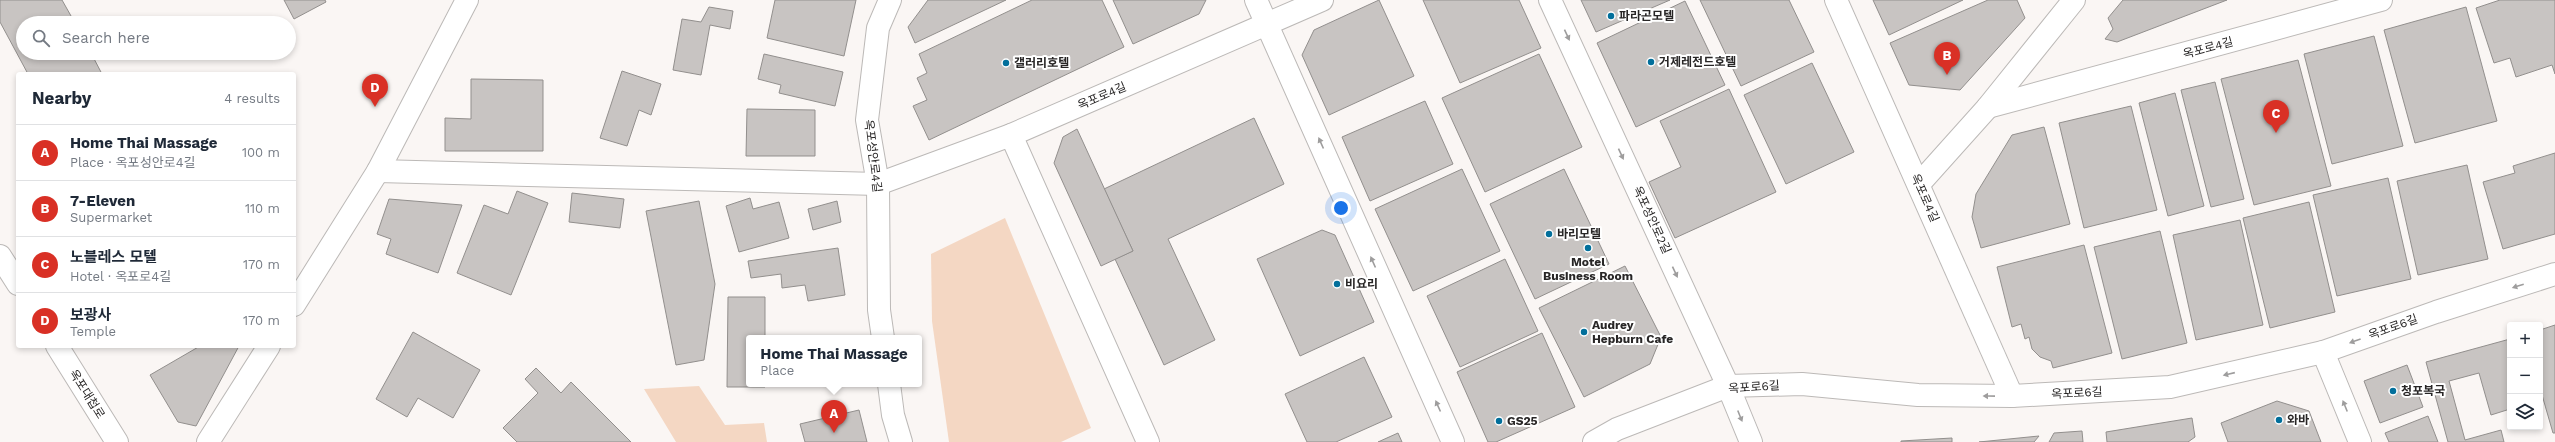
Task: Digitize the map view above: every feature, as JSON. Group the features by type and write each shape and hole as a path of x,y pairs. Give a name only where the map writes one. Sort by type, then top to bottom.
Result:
{"street":[{"path":"296,303 378,171 467,0"},
{"name":"옥포성안로4길","path":"882,335 879,310 878,184 867,120 878,28 890,0"},
{"path":"1256,0 1454,442"},
{"name":"옥포로4길","path":"878,184 1011,135 1322,0"},
{"name":"옥포성안로2길","path":"1550,0 1728,386 1750,442"},
{"name":"옥포로4길","path":"1836,0 2012,396"},
{"path":"1919,184 1988,106 2074,0"},
{"name":"옥포로4길","path":"1988,106 2381,0"},
{"path":"1011,135 1148,442"},
{"path":"378,171 878,184"},
{"path":"0,256 16,281"},
{"name":"옥포로6길","path":"1594,442 1617,429 1728,386 1802,384 1918,395 2012,396 2170,388 2323,352 2436,312 2555,274"},
{"name":"옥포대첩로","path":"58,348 117,442"},
{"path":"208,442 268,348"},
{"path":"2323,352 2360,442"},
{"path":"889,387 893,415 901,442"}],"shaded area":[{"path":"1005,218 1091,428 1061,442 949,442 932,321 931,254"},
{"path":"699,386 725,425 764,423 767,442 676,442 644,389"}],"building":[{"path":"0,0 62,0 71,16 16,16 16,52 0,22"},
{"path":"284,0 325,0 326,2 296,18 296,16 292,16"},
{"path":"775,0 856,0 844,56 767,38"},
{"path":"928,0 1006,0 915,43 908,27"},
{"name":"갤러리호텔","path":"1032,0 1102,0 1124,47 929,140 913,106 927,100 917,78 927,73 919,54"},
{"path":"1113,0 1206,0 1199,14 1133,44"},
{"path":"1379,0 1414,76 1329,115 1302,55 1314,30"},
{"path":"1423,0 1519,0 1541,48 1460,83"},
{"name":"파라곤모텔","path":"1581,0 1670,0 1596,32"},
{"path":"1700,0 1789,0 1814,52 1741,86"},
{"path":"1873,0 1963,0 1889,35"},
{"path":"1988,0 2017,0 2025,18 1960,90 1909,85 1890,43"},
{"path":"2123,0 2227,0 2117,42 2105,39 2113,29 2108,18"},
{"path":"2500,0 2555,0 2555,74 2552,65 2516,77 2510,58 2494,63 2476,8"},
{"path":"1685,1 1725,85 1636,127 1597,43"},
{"path":"709,7 733,11 730,29 710,25 701,75 673,70 682,19 701,22"},
{"path":"2466,7 2497,121 2415,143 2384,30"},
{"path":"2374,36 2403,146 2332,164 2304,54"},
{"path":"764,54 843,72 835,106 779,93 781,85 758,79"},
{"path":"1539,54 1582,147 1485,192 1442,98"},
{"path":"20,60 95,60 101,72 27,72"},
{"path":"2298,60 2331,186 2254,205 2221,79"},
{"path":"1812,63 1854,152 1786,184 1744,95"},
{"path":"622,71 661,84 651,115 639,110 627,146 600,138"},
{"path":"471,79 543,80 543,151 445,151 445,118 471,119"},
{"path":"2215,82 2244,199 2211,207 2181,90"},
{"path":"1729,89 1776,192 1675,238 1649,182 1681,167 1660,121"},
{"path":"2175,93 2204,206 2168,216 2139,103"},
{"path":"1425,101 1453,164 1370,201 1342,137"},
{"path":"2131,106 2157,210 2084,228 2059,123"},
{"path":"747,109 815,110 815,156 746,156"},
{"path":"1254,118 1284,184 1168,239 1215,340 1164,365 1115,259 1133,251 1104,189"},
{"path":"2044,127 2070,224 1981,248 1972,217 1976,194 2012,135"},
{"path":"1077,129 1133,251 1101,266 1054,163 1063,137"},
{"path":"2555,153 2555,234 2503,249 2483,182 2515,173 2513,166"},
{"path":"2467,165 2488,259 2418,275 2397,181"},
{"path":"1462,169 1500,251 1413,291 1375,209"},
{"name":"바리모텔","path":"1564,169 1609,264 1535,299 1490,204"},
{"path":"2388,178 2411,279 2337,296 2313,195"},
{"path":"517,191 548,203 511,295 457,273 484,205 508,214"},
{"path":"572,193 624,199 620,228 569,222"},
{"path":"750,198 753,209 779,202 789,238 739,252 726,206"},
{"path":"389,199 462,205 438,273 386,254 391,239 377,234"},
{"path":"699,201 715,284 704,360 676,365 646,211"},
{"path":"837,201 841,222 813,230 808,209"},
{"path":"2309,202 2335,312 2270,328 2243,218"},
{"path":"2240,220 2263,325 2196,340 2173,235"},
{"path":"1322,230 1335,235 1374,322 1300,356 1257,259"},
{"path":"2160,231 2187,343 2122,359 2094,247"},
{"path":"2084,245 2112,353 2053,368 2051,361 2040,357 2032,349 2029,337 2025,339 2021,324 2012,327 1997,267"},
{"path":"838,248 845,295 808,301 805,285 782,288 781,274 751,278 748,261"},
{"path":"1505,259 1538,331 1460,367 1427,296"},
{"path":"1625,266 1661,337 1650,364 1584,397 1539,308"},
{"path":"728,297 765,297 765,335 746,335 746,387 727,387"},
{"path":"2555,325 2555,433 2553,433 2543,398 2543,329"},
{"path":"413,332 480,370 453,418 418,398 407,417 376,399"},
{"path":"1542,333 1575,407 1496,442 1488,442 1457,372"},
{"path":"2507,340 2507,410 2491,415 2479,373 2449,381 2465,440 2501,430 2504,442 2448,442 2426,362"},
{"path":"197,348 238,348 196,426 178,422 150,375"},
{"path":"1364,357 1392,417 1336,442 1307,442 1285,394"},
{"path":"2407,365 2423,407 2380,423 2364,381"},
{"path":"536,368 561,393 571,382 631,442 517,442 503,428 538,393 525,379"},
{"path":"2277,401 2309,411 2321,442 2228,442 2221,423"},
{"path":"859,410 867,442 805,442 800,424"},
{"path":"2428,416 2438,442 2389,442 2385,433"},
{"path":"2192,418 2195,437 2188,442 2107,442 2106,432"},
{"path":"2082,431 2083,442 2049,442 2054,433"},
{"path":"1398,433 1402,442 1378,442"},
{"path":"2039,436 2034,442 1979,442"},
{"path":"1952,438 1952,442 1901,442 1901,441"}],"place":[{"name":"파라곤모텔","path":"1611,16"},
{"name":"거제레전드호텔","path":"1651,62"},
{"name":"갤러리호텔","path":"1006,63"},
{"name":"7-Eleven","path":"1947,75"},
{"name":"보광사","path":"375,107"},
{"name":"노블레스 모텔","path":"2276,133"},
{"name":"바리모텔","path":"1549,234"},
{"name":"Motel Business Room","path":"1588,248"},
{"name":"비요리","path":"1337,284"},
{"name":"Audrey Hepburn Cafe","path":"1584,332"},
{"name":"청포복국","path":"2393,391"},
{"name":"와바","path":"2279,420"},
{"name":"GS25","path":"1499,421"},
{"name":"Home Thai Massage","path":"834,433"}]}
